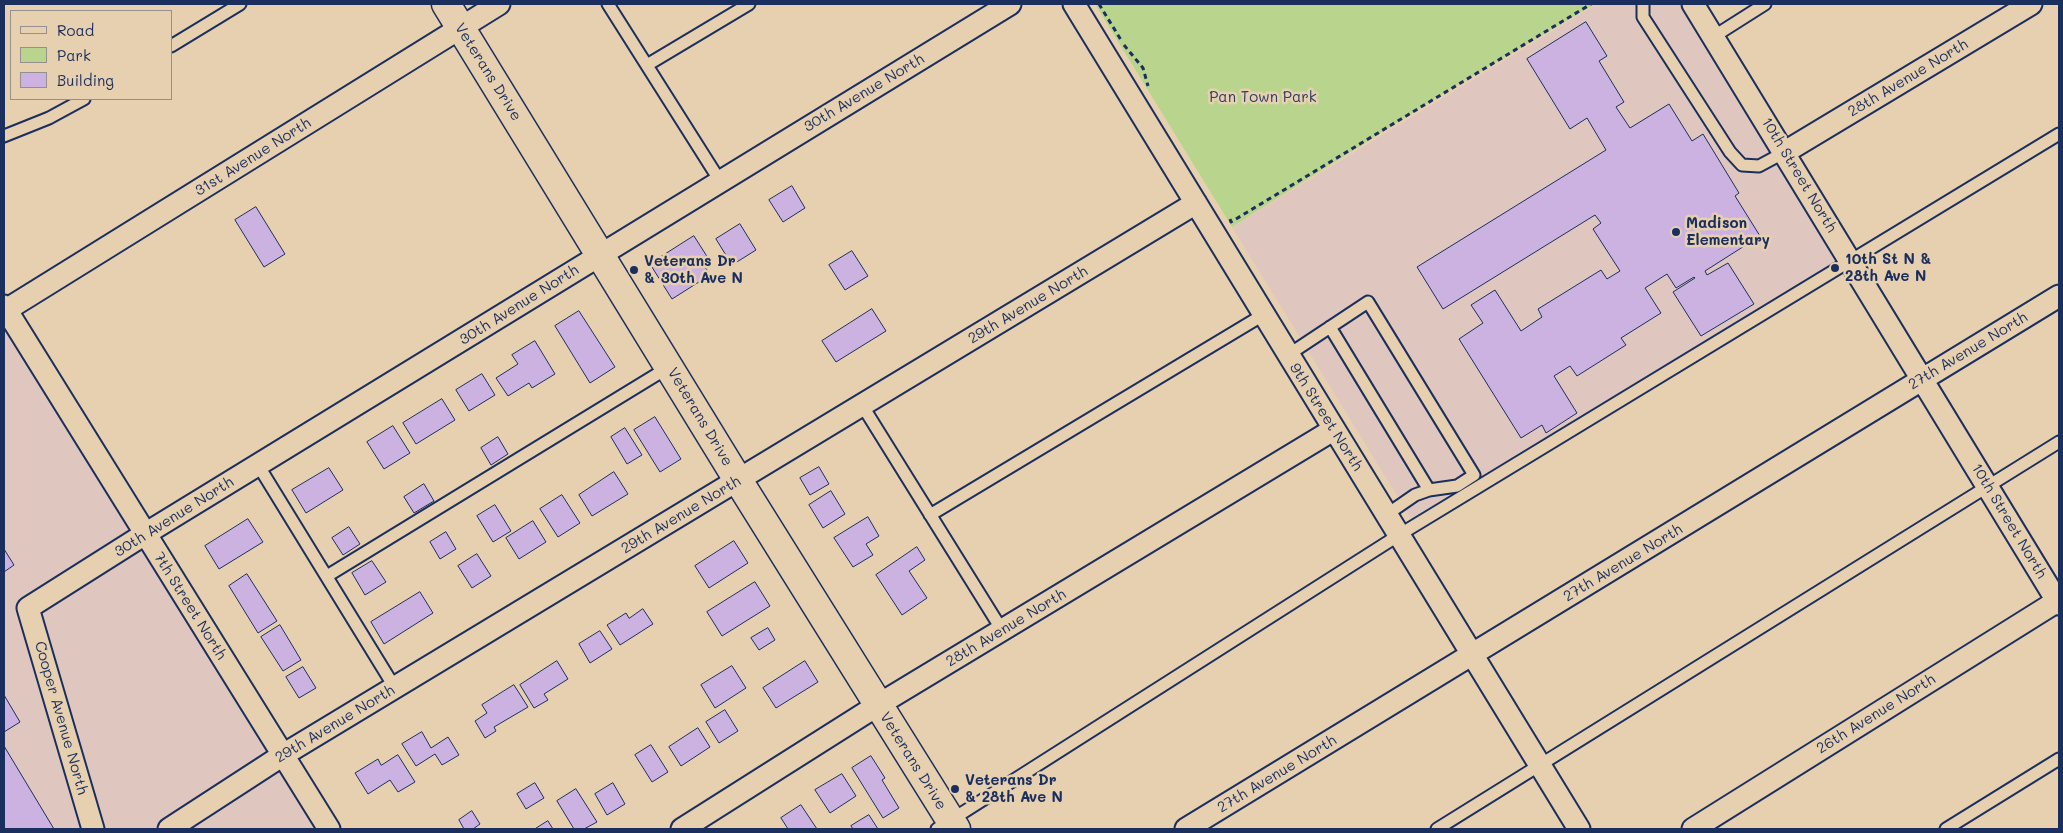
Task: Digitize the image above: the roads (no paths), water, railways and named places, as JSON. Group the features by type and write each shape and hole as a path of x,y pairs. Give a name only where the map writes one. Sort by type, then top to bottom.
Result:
{"main road":[{"name":"Veterans Drive","path":"446,4 878,705 948,826"}],"street":[{"name":"31st Avenue North","path":"5,308 499,4"},
{"name":"30th Avenue North","path":"28,608 145,534 1010,4"},
{"name":"9th Street North","path":"1074,4 1578,829"},
{"name":"10th Street North","path":"1693,4 2059,601"},
{"name":"28th Avenue North","path":"1785,152 2031,4"},
{"name":"29th Avenue North","path":"169,829 283,755 1196,203"},
{"name":"27th Avenue North","path":"1186,829 2059,296"},
{"name":"7th Street North","path":"5,308 329,829"},
{"name":"28th Avenue North","path":"682,829 878,705 1333,430"},
{"name":"26th Avenue North","path":"1693,829 2059,601"},
{"name":"Cooper Avenue North","path":"28,608 93,829"}],"lane":[{"path":"172,45 240,4"},
{"path":"608,4 720,181"},
{"path":"647,65 749,4"},
{"path":"1643,4 1643,17 1730,152 1742,165 1759,166 1785,152"},
{"path":"1713,37 1765,4"},
{"path":"4,136 49,118 82,100"},
{"path":"948,826 1399,535 2059,134"},
{"path":"1288,355 1368,302 1474,475 1457,486 1429,490 1415,495 1386,515"},
{"path":"930,515 1263,314"},
{"path":"1330,327 1429,490"},
{"path":"327,576 669,367"},
{"path":"862,405 1002,630"},
{"path":"1436,829 2059,442"},
{"path":"258,465 395,688"},
{"path":"1946,829 2059,759"}],"place":[{"name":"Madison Elementary","path":"1676,232"},
{"name":"10th St N & 28th Ave N","path":"1835,268"},
{"name":"Veterans Dr & 30th Ave N","path":"634,270"},
{"name":"Veterans Dr & 28th Ave N","path":"955,789"}],"park label":[{"name":"Pan Town Park","path":"1263,97"}]}
